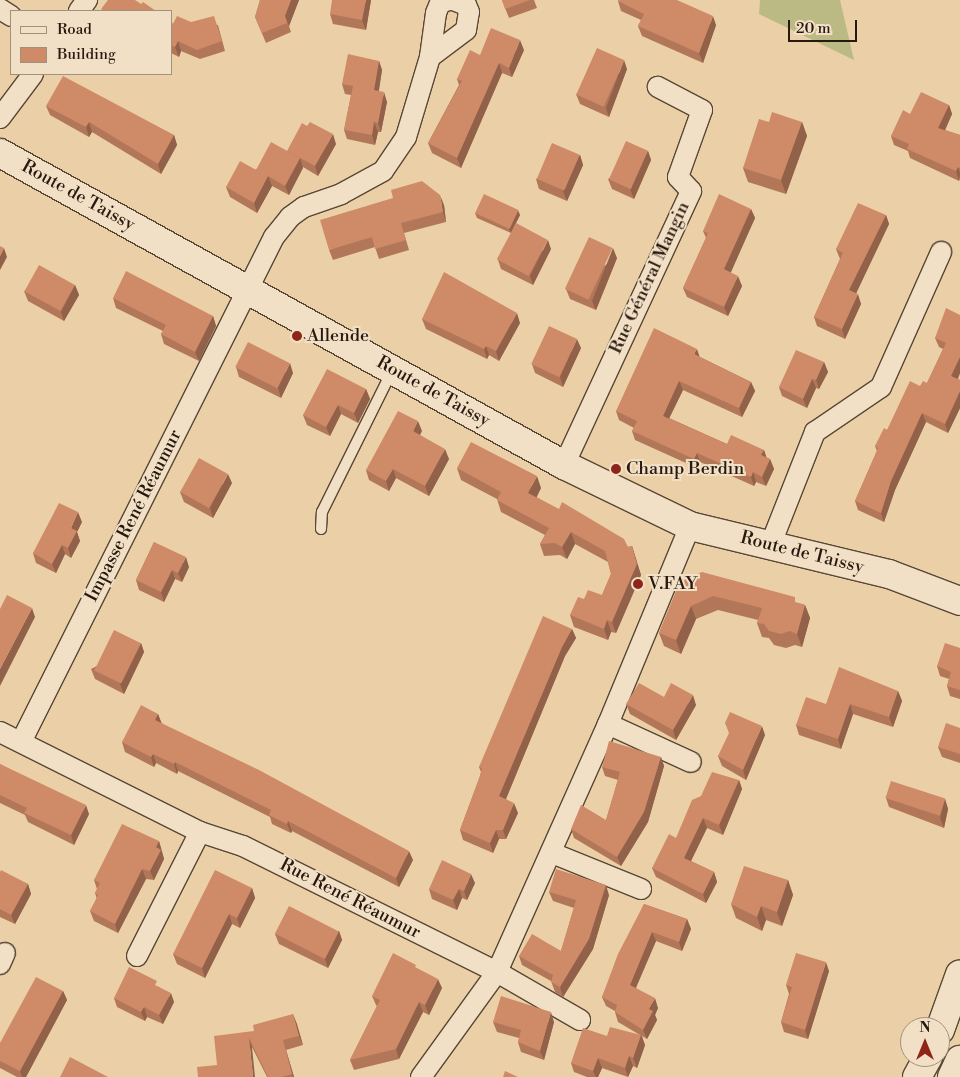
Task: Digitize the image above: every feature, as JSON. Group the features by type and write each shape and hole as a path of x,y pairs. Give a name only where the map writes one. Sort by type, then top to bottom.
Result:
{"street":[{"name":"Impasse René Réaumur","path":"21,742 274,237 290,217 304,207 341,194 383,171 406,136 430,57 436,13 440,3 449,0"},
{"path":"430,57 466,30 469,12 466,5 453,0"},
{"path":"0,118 32,75"},
{"name":"Rue Général Mangin","path":"564,465 691,191 678,177 702,110 658,87"},
{"name":"Route de Taissy","path":"0,153 564,465 690,526 889,574 960,582"},
{"path":"770,546 815,432 881,387 941,252"},
{"path":"420,1077 497,972 552,853 608,724 690,526"},
{"name":"Route de Taissy","path":"889,574 960,601"},
{"path":"608,724 691,762"},
{"name":"Rue René Réaumur","path":"0,732 200,832 243,846 497,972 580,1020"},
{"path":"137,956 200,832"},
{"path":"552,853 641,889"},
{"path":"945,1017 960,974"},
{"path":"952,1077 960,1060"}],"lane":[{"path":"321,529 322,512 392,370"}],"shaded area":[{"path":"760,0 840,0 854,60 759,14"}],"building":[{"path":"108,0 135,0 141,4 143,2 155,10 102,10 101,9"},
{"path":"260,0 291,0 285,16 287,23 262,33 255,17"},
{"path":"332,0 366,0 362,20 330,14"},
{"path":"502,0 530,0 505,9"},
{"path":"618,0 677,0 713,16 699,53 638,26 644,14"},
{"path":"177,16 191,22 214,16 222,41 197,50 178,41 175,47 172,46 173,24"},
{"path":"491,28 520,40 509,68 499,63 457,158 428,143 462,81 457,79 470,50 480,55"},
{"path":"597,48 624,60 604,107 576,95"},
{"path":"348,54 379,61 374,90 384,92 378,123 374,122 372,135 344,130 353,86 342,84"},
{"path":"63,76 174,135 158,164 89,122 86,127 46,106"},
{"path":"921,92 949,105 938,128 960,135 960,168 958,167 956,171 907,149 909,144 891,136 903,110 910,114"},
{"path":"772,112 802,122 781,180 743,168 759,119 769,122"},
{"path":"310,122 333,134 315,166 287,151 302,123 307,126"},
{"path":"626,141 648,151 631,189 609,179"},
{"path":"271,142 300,158 285,186 268,176 254,203 226,187 240,161 256,170"},
{"path":"552,143 580,155 564,191 537,179"},
{"path":"422,181 440,195 443,212 401,223 406,240 375,249 372,237 329,250 320,220 393,198 391,190"},
{"path":"484,194 518,210 510,229 475,213"},
{"path":"719,194 751,209 724,269 738,276 724,307 683,288 708,233 703,231"},
{"path":"858,203 886,215 849,290 858,294 842,329 814,317 843,253 836,249"},
{"path":"516,223 548,240 529,276 497,259"},
{"path":"589,237 613,248 588,300 565,289"},
{"path":"0,246 4,248 0,256"},
{"path":"39,265 75,285 60,311 24,291"},
{"path":"126,271 213,316 195,352 161,334 166,325 113,298"},
{"path":"444,272 517,313 496,351 486,346 484,349 422,319"},
{"path":"946,308 960,315 960,357 951,376 960,380 960,391 945,424 922,413 891,481 881,513 855,501 878,448 875,446 884,428 887,430 910,381 920,386 923,381 927,383 946,343 935,338"},
{"path":"549,326 577,339 559,377 531,364"},
{"path":"654,328 697,349 694,354 751,382 739,408 679,381 663,416 727,444 731,435 764,450 761,455 770,459 762,477 753,472 751,477 697,453 694,459 632,431 637,421 616,411"},
{"path":"248,342 290,363 277,388 235,367"},
{"path":"796,350 824,362 816,380 812,379 803,399 779,387"},
{"path":"327,369 366,389 354,413 338,405 326,427 303,415"},
{"path":"398,411 418,421 413,431 445,449 425,486 393,469 386,481 366,470"},
{"path":"471,442 537,476 528,493 559,509 562,502 624,539 628,547 632,546 637,564 612,622 607,620 604,629 570,615 578,597 584,599 588,590 602,595 611,574 605,551 571,532 562,547 555,543 540,544 549,528 497,500 501,492 457,468"},
{"path":"199,458 228,474 209,508 180,492"},
{"path":"59,503 78,512 71,528 77,531 68,548 62,545 52,564 33,553"},
{"path":"154,542 186,557 178,573 172,570 161,592 136,580"},
{"path":"702,572 795,597 795,602 805,605 797,634 790,631 781,634 769,631 764,624 757,623 762,608 713,596 691,606 676,640 659,633 680,582"},
{"path":"7,595 32,608 0,669 0,609"},
{"path":"543,616 572,629 562,647 499,796 514,803 503,830 496,830 490,843 460,830 480,776 482,768 479,767"},
{"path":"114,630 141,643 121,684 94,670"},
{"path":"945,643 960,648 960,690 947,686 951,672 937,666"},
{"path":"839,667 898,691 889,717 850,704 838,739 796,725 806,697 826,704"},
{"path":"639,683 664,697 671,683 693,695 673,730 626,704"},
{"path":"141,705 158,714 155,720 259,770 409,851 396,878 288,821 287,824 269,815 271,810 175,762 174,764 153,754 151,757 122,742"},
{"path":"730,712 762,726 743,770 718,756 729,733 725,723"},
{"path":"946,723 960,728 960,754 938,747"},
{"path":"609,741 661,757 644,812 617,857 571,829 581,805 606,820 620,772 602,767"},
{"path":"0,764 86,805 71,835 24,813 27,808 0,795"},
{"path":"712,772 739,780 719,825 703,818 684,858 714,872 703,894 652,868 669,834 676,838 692,800 701,796"},
{"path":"891,781 945,799 940,816 885,798"},
{"path":"122,824 159,841 156,847 161,850 150,871 142,869 115,924 90,911 98,895 95,893 100,883 94,880"},
{"path":"442,860 471,874 464,891 459,889 453,900 429,889"},
{"path":"744,866 788,880 777,912 761,906 757,917 731,904"},
{"path":"556,869 606,885 589,939 560,987 551,982 553,975 519,956 532,934 561,951 576,900 549,892"},
{"path":"1,870 28,884 11,915 0,909"},
{"path":"215,870 252,888 237,918 229,914 202,968 173,954"},
{"path":"644,904 687,919 679,942 652,932 630,985 655,998 649,1009 653,1011 643,1030 615,1012 617,1005 602,997 618,954"},
{"path":"289,906 339,931 325,959 275,934"},
{"path":"393,953 438,979 425,1005 419,1002 396,1049 350,1060 380,1000 372,996"},
{"path":"796,953 826,962 805,1030 781,1022 792,987 786,985"},
{"path":"129,967 157,981 155,985 171,993 159,1015 144,1007 141,1012 114,998"},
{"path":"36,977 63,991 20,1071 0,1061 0,1043"},
{"path":"501,996 551,1012 540,1051 518,1042 521,1030 493,1022"},
{"path":"293,1014 299,1036 283,1040 292,1074 282,1077 268,1077 249,1038 253,1077 198,1077 197,1067 217,1065 214,1036 254,1031 253,1025"},
{"path":"610,1027 641,1035 633,1058 629,1056 625,1068 598,1058 593,1071 571,1063 583,1028 607,1036"},
{"path":"70,1057 108,1077 60,1077"},
{"path":"505,1071 518,1077 503,1077"}],"place":[{"name":"Allende","path":"297,336"},
{"name":"Champ Berdin","path":"616,469"},
{"name":"V.FAY","path":"638,584"}]}
